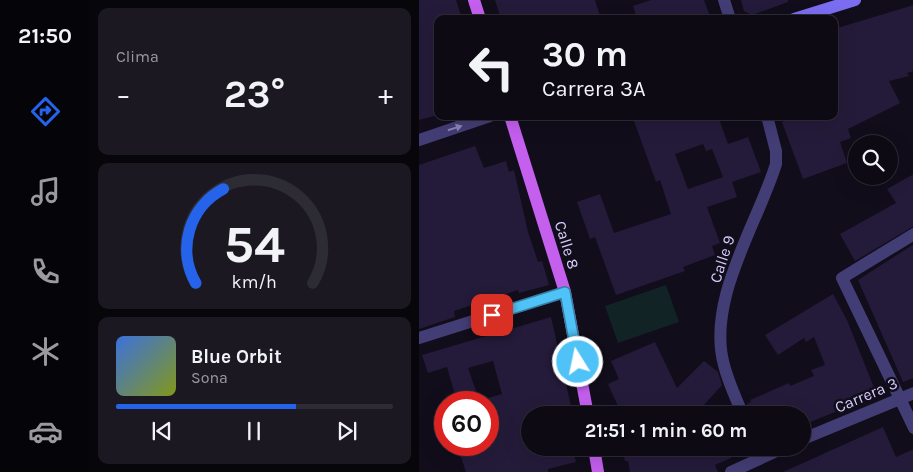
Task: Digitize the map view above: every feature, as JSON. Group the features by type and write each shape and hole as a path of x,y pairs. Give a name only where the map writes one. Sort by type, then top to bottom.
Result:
{"main road":[{"path":"474,0 479,15"},
{"name":"Calle 8","path":"511,120 565,292 586,406"},
{"path":"595,456 598,472"}],"street":[{"path":"724,0 729,15"},
{"path":"807,15 855,0"},
{"path":"419,140 478,120"},
{"name":"Calle 9","path":"739,406 723,364 721,332 737,257 776,164 776,151 768,120"},
{"path":"913,234 842,278 913,428"},
{"path":"419,338 565,292"},
{"name":"Carrera 3","path":"811,436 913,393"},
{"path":"731,472 756,456"}],"shaded area":[{"path":"666,285 679,322 618,343 605,306"}],"building":[{"path":"419,0 456,0 461,15 434,15 434,116 419,120"},
{"path":"495,0 595,0 600,15 500,15"},
{"path":"651,0 704,0 710,15 636,15 633,6"},
{"path":"741,0 788,0 788,2 752,15 744,11"},
{"path":"914,5 914,71 907,73 909,76 889,81 900,103 848,129 850,135 848,135 848,139 840,142 847,163 803,179 782,122 787,120 838,120 838,28"},
{"path":"637,120 719,120 728,144 748,137 761,172 732,182 737,197 707,207 720,243 712,246 715,255 683,267 685,271 616,295 595,237 590,239 577,202 600,194 614,233 671,214 660,180 656,182 634,121","holes":["703,144 706,151 712,149 723,177 688,189 675,154"]},
{"path":"475,146 484,168 506,161 509,172 514,170 528,232 538,262 542,261 549,285 519,293 518,290 454,311 455,317 419,329 419,165"},
{"path":"914,174 914,226 855,261 840,234 896,203 887,189 898,185 898,183"},
{"path":"914,244 914,378 903,382 858,280"},
{"path":"833,294 847,320 877,395 811,422 811,406 748,406 747,404 751,402 750,400 789,383 790,386 814,376 811,370 825,365 814,337 806,342 804,338 778,355 765,335"},
{"path":"551,317 571,406 521,406 521,456 574,456 576,462 548,469 548,472 466,472 461,456 499,456 499,395 502,394 493,361 468,368 476,391 454,391 447,367 428,373 422,355"},
{"path":"655,342 677,388 704,361 718,372 722,385 703,406 618,406 608,384 619,379 611,361"},
{"path":"883,427 896,457 914,449 914,472 783,472"},
{"path":"624,456 730,456 731,458 715,465 718,472 630,472 628,461 625,461"}],"route":[{"path":"492,315 565,292 578,362"}]}
